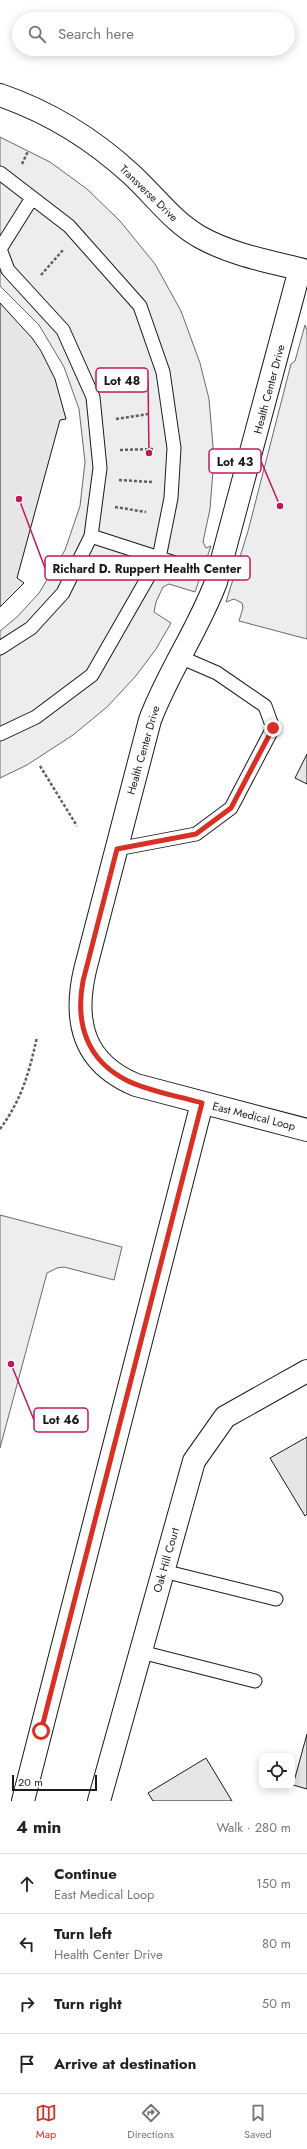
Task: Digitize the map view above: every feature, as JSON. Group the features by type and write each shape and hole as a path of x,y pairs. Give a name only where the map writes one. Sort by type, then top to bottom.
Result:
{"street":[{"name":"Transverse Drive","path":"0,94 46,115 95,145 130,174 170,213 200,237 255,257 304,270"},
{"name":"Health Center Drive","path":"202,1103 136,1084 121,1078 100,1060 85,1036 80,1010 81,991 150,720 158,700 198,624 218,577 304,270"},
{"name":"East Medical Loop","path":"23,1801 202,1103 307,1130"},
{"name":"Oak Hill Court","path":"99,1801 194,1461 225,1417 307,1371"}],"lane":[{"path":"0,173 69,226 140,306 162,372 174,448 171,498 159,558 92,675 36,717 0,734"},
{"path":"0,648 31,628 63,593 91,536 100,468 93,397 63,330 8,270 0,249 32,198"},
{"path":"91,536 218,577"},
{"path":"117,849 196,834 231,808 273,728 265,706 217,673 180,657"},
{"path":"163,1571 276,1599"},
{"path":"141,1652 255,1681"}],"path":[{"path":"38,278 68,245"},
{"path":"107,389 150,376"},
{"path":"115,420 151,413"},
{"path":"118,450 154,448"},
{"path":"117,479 154,482"},
{"path":"114,507 150,512"},
{"path":"40,766 77,826"},
{"path":"0,1129 13,1111 24,1090 37,1037"}],"shaded area":[{"path":"0,137 50,162 87,189 120,221 155,264 181,311 200,363 209,399 214,458 210,509 203,542 206,548 211,546 195,592 169,584 163,587 156,602 154,612 171,623 156,649 135,677 107,707 73,735 27,765 0,778 0,631 17,617 39,593 65,550 80,506 85,462 79,409 64,367 39,325 0,286"},
{"path":"305,325 307,330 307,639 239,621 243,608 242,603 234,599 226,602 248,531 291,364 295,361"},
{"path":"0,1215 122,1247 114,1280 64,1267 57,1268 47,1273 0,1448"}],"building":[{"path":"0,303 32,338 41,351 55,379 66,419 60,420 17,578 24,583 0,607"},
{"path":"307,754 307,784 295,778"},
{"path":"307,1437 307,1514 305,1516 270,1458"},
{"path":"307,1734 307,1789 295,1786 295,1778"},
{"path":"206,1758 232,1801 153,1801 148,1793"}],"place":[{"name":"Lot 48","path":"149,453"},
{"name":"Richard D. Ruppert Health Center","path":"19,499"},
{"name":"Lot 43","path":"280,506"},
{"name":"Lot 46","path":"11,1364"}],"route":[{"path":"41,1731 157,1273 202,1103 129,1082 114,1073 100,1060 89,1045 80,1019 79,1002 83,981 117,849 196,834 231,808 273,728"}]}
